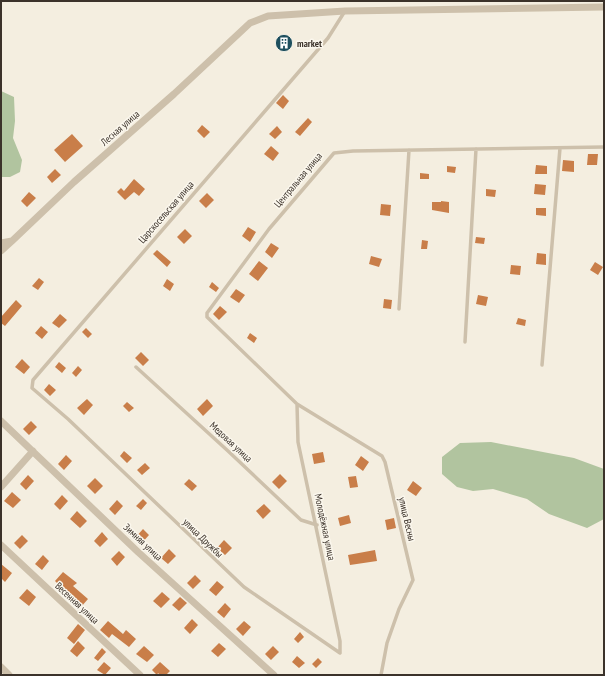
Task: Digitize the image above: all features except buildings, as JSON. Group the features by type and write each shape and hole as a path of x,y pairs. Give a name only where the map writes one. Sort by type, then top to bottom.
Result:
{"street":[{"path":"345,11 604,7"},
{"name":"Лесная улица","path":"1,251 74,182 174,94 250,22 268,16 345,11"},
{"path":"1,243 12,241"},
{"name":"Зимняя улица","path":"1,421 138,552 274,675"},
{"path":"1,487 33,451"},
{"name":"Весенняя улица","path":"1,545 140,675"},
{"path":"1,667 9,675"}],"lane":[{"name":"Царскосельская улица","path":"68,419 32,388 33,380 328,38 345,11"},
{"name":"Центральная улица","path":"297,404 206,317 207,313 269,229 334,152 604,147"},
{"path":"542,365 560,148"},
{"path":"465,342 476,149"},
{"path":"399,309 409,150"},
{"name":"Медовая улица","path":"136,367 301,520 317,525"},
{"name":"улица Весны","path":"297,404 382,456 385,462 413,580 399,609 387,643 381,675"},
{"name":"Молодёжная улица","path":"297,404 298,442 317,525 340,641 340,653"},
{"name":"улица Дружбы","path":"68,419 244,587 340,653"}],"green space":[{"path":"1,91 14,97 15,121 13,138 22,160 20,172 10,177 1,177"},
{"path":"491,442 574,458 604,469 604,519 587,528 549,514 527,499 493,489 473,491 457,487 442,474 442,457 460,443"}],"place":[{"name":"market","path":"284,43"}]}
